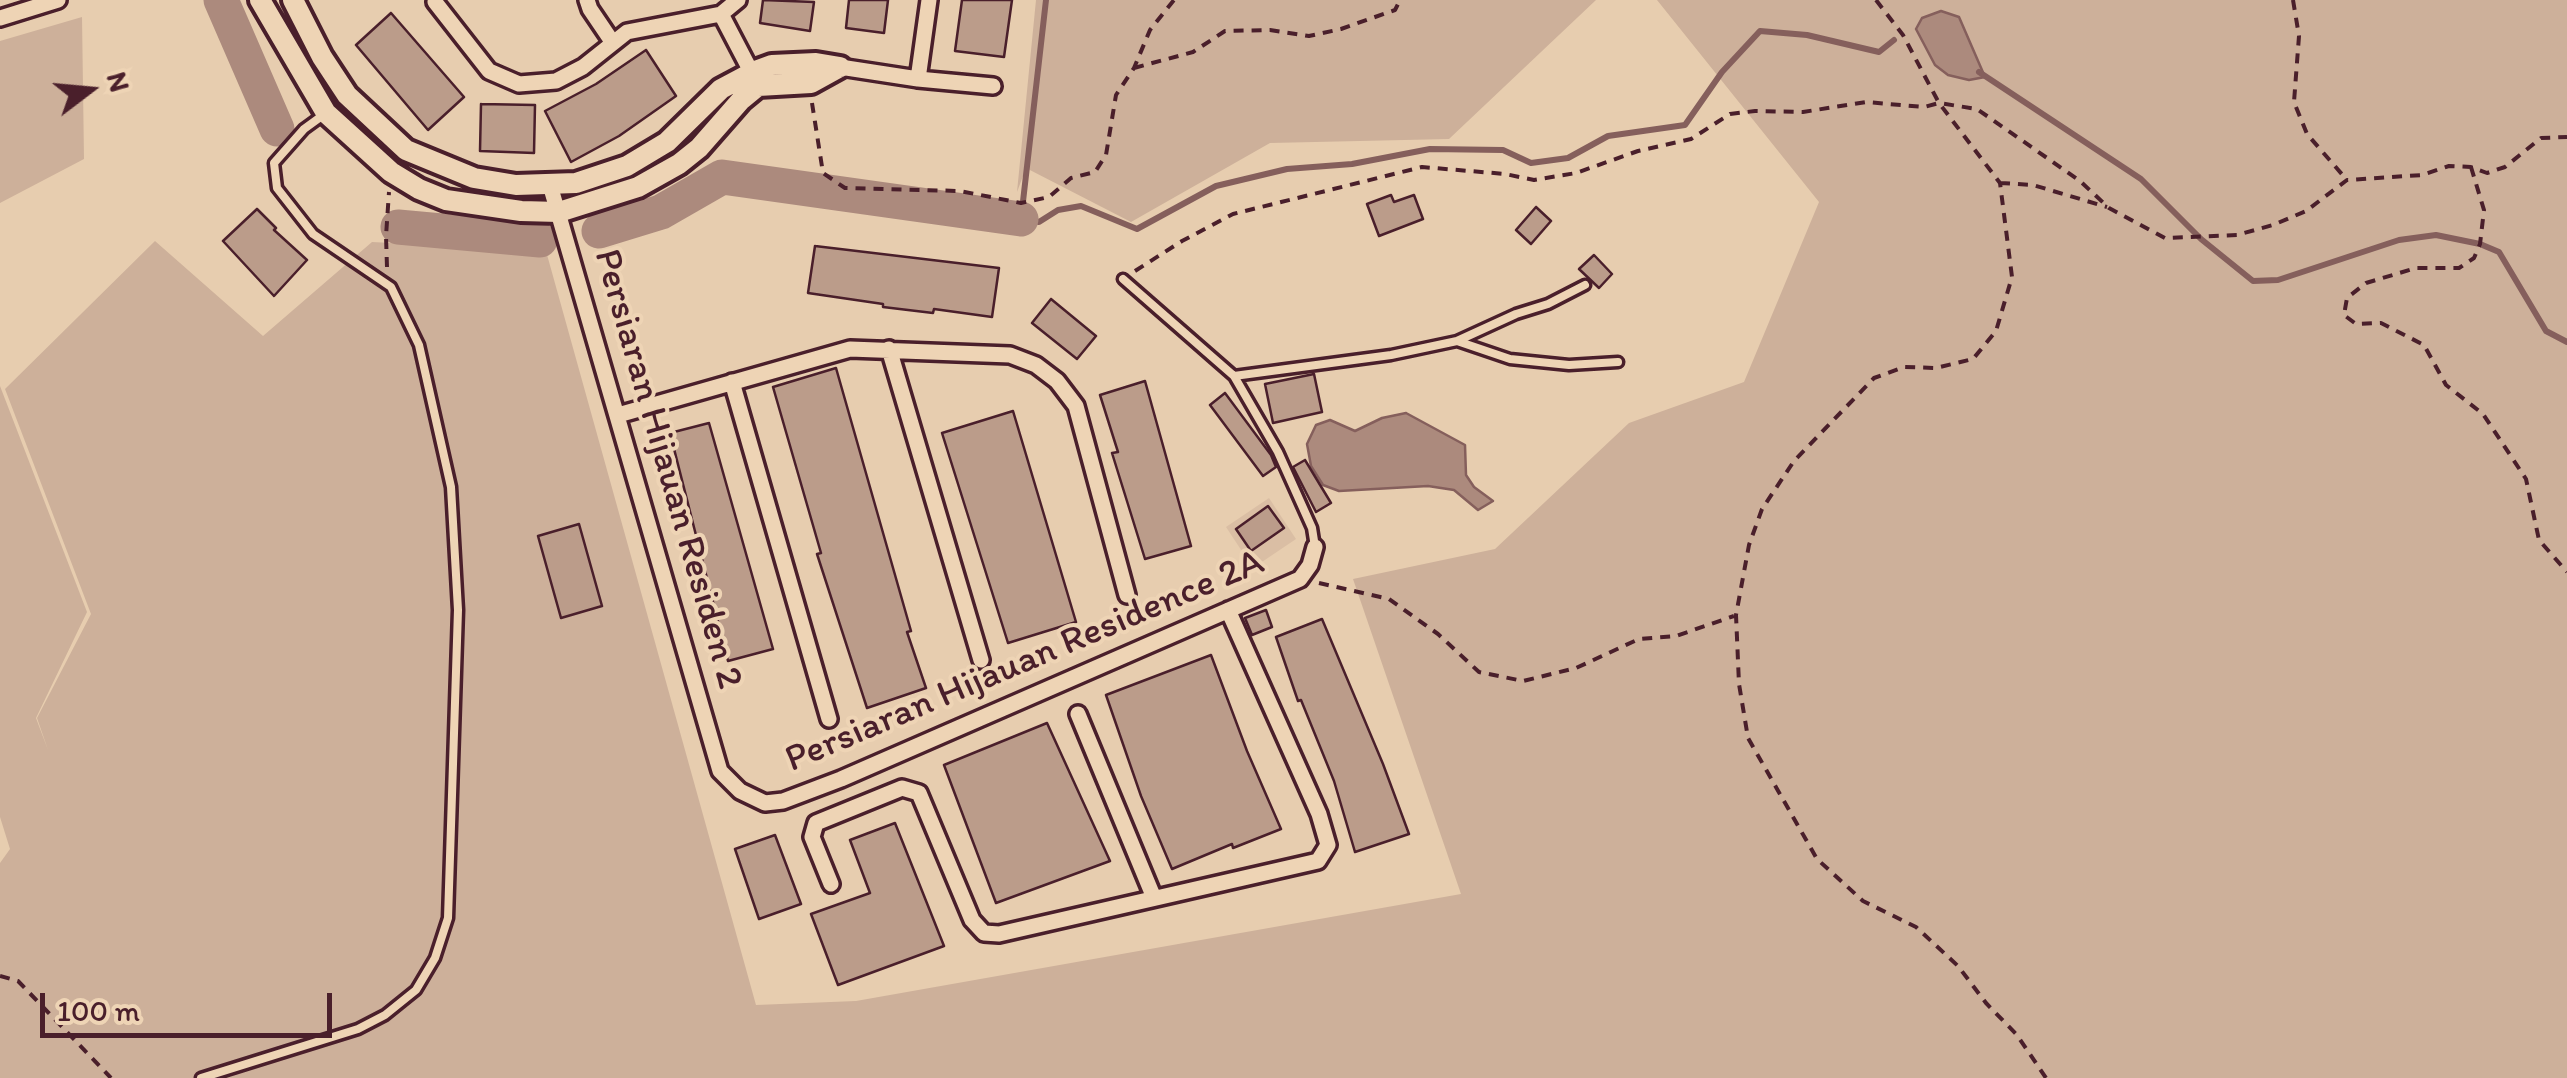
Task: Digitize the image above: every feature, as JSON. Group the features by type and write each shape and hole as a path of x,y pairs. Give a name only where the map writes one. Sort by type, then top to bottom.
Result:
{"street":[{"path":"0,18 29,4 58,0"},
{"path":"260,0 326,113 391,172 446,200 521,212 559,212 638,187 679,164 772,65 816,63 993,86"},
{"path":"293,0 322,58 347,96 406,150 474,178 532,187 599,176 637,160 666,142 721,89 756,79 811,83 840,67"},
{"path":"587,0 613,43"},
{"path":"435,2 489,71 519,84 556,81 636,30 721,14 738,0"},
{"path":"918,79 928,0"},
{"path":"721,14 756,79"},
{"path":"326,113 347,96"},
{"name":"Persiaran Hijauan Residen 2","path":"550,185 720,771 740,791"},
{"path":"618,415 850,349 1010,355 1036,365 1056,381 1076,406 1127,595"},
{"path":"888,349 981,660"},
{"path":"732,382 829,719"},
{"name":"Persiaran Hijauan Residence 2A","path":"740,791 765,803 783,801 1300,579 1316,546"},
{"path":"830,884 812,837 816,823 902,788 919,793 972,920 984,933 999,934 1318,861 1328,845 1319,814 1228,610"},
{"path":"1078,714 1154,898"}],"lane":[{"path":"202,1078 358,1029 385,1015 416,990 436,958 448,918 458,610 452,487 419,346 391,286 312,234 277,188 274,164 304,129 326,113"},
{"path":"1123,278 1234,376 1278,452 1312,528 1316,546"},
{"path":"1234,376 1391,355 1457,340 1585,285"},
{"path":"1457,340 1510,359 1569,365 1618,362"}],"path":[{"path":"811,83 823,173 845,188 960,191 1021,204 1049,197 1071,178 1095,172 1106,155 1116,95 1134,68 1150,30 1174,0"},
{"path":"1134,68 1193,52 1224,31 1270,30 1309,36 1341,30 1395,10 1400,0"},
{"path":"1876,0 1903,35 1939,103 2000,183 2012,277 1996,331 1973,360 1936,368 1904,367 1874,378 1794,461 1762,509 1750,546 1736,615 1739,684 1748,738 1817,859 1864,901 1916,927 1958,966 1986,1004 2018,1035 2046,1078"},
{"path":"2292,0 2299,36 2294,102 2307,134 2347,180"},
{"path":"1123,278 1182,240 1233,214 1422,167 1534,180 1576,173 1638,151 1691,140 1730,114 1755,110 1802,112 1866,102 1924,107 1939,103 1977,109 2080,181 2109,208"},
{"path":"2000,183 2033,186 2109,208 2165,238 2237,235 2306,212 2347,180 2422,176 2448,166 2471,167 2487,173 2505,168 2541,138 2567,137"},
{"path":"2471,167 2484,210 2480,244 2474,258 2459,268 2416,268 2366,283 2346,298 2344,314 2356,324 2381,323 2424,345 2446,385 2483,414 2526,479 2540,540 2567,572"},
{"path":"391,172 386,236 391,286"},
{"path":"1300,579 1389,599 1438,634 1479,672 1523,681 1576,668 1639,639 1676,636 1736,615"},
{"path":"0,976 18,980 111,1078"}],"shaded area":[{"path":"1036,0 1596,0 1449,139 1270,143 1131,222 1026,168 1017,192"},
{"path":"1657,0 2567,0 2567,1078 0,1078 0,863 10,849 0,817 0,386 87,612 36,718 48,750 37,718 91,614 5,389 155,241 263,336 372,242 546,251 756,1005 856,1001 1461,894 1353,579 1495,549 1629,423 1744,382 1819,202"},
{"path":"1941,11 1959,17 1985,77 1969,80 1948,75 1935,65 1916,29 1922,18"},
{"path":"82,17 84,159 0,203 0,41"},
{"path":"1406,413 1465,445 1466,475 1474,487 1493,501 1478,510 1454,490 1428,486 1339,491 1323,485 1311,466 1307,444 1316,425 1330,420 1355,431 1382,418"},
{"path":"1269,498 1296,539 1253,568 1226,527"}],"building":[{"path":"763,0 814,2 810,31 760,23"},
{"path":"849,0 888,0 884,33 846,28"},
{"path":"962,0 1012,0 1004,57 955,51"},
{"path":"391,13 464,97 428,130 356,45"},
{"path":"646,50 676,96 619,136 571,162 545,111 596,84"},
{"path":"481,104 535,105 534,153 480,151"},
{"path":"1391,195 1394,202 1414,195 1423,219 1379,236 1367,204"},
{"path":"1536,207 1551,221 1531,244 1516,230"},
{"path":"257,209 307,260 274,296 223,241"},
{"path":"815,246 999,268 992,317 883,307 808,293"},
{"path":"1594,255 1612,274 1599,288 1579,269"},
{"path":"1051,299 1096,336 1077,359 1032,323"},
{"path":"836,368 911,631 907,632 926,688 867,708 817,554 821,553 773,387"},
{"path":"1314,374 1322,412 1273,423 1265,384"},
{"path":"1145,381 1191,546 1145,559 1112,453 1118,452 1100,395"},
{"path":"1225,393 1271,455 1276,467 1263,476 1210,405"},
{"path":"1013,411 1076,622 1008,643 942,433"},
{"path":"709,423 773,649 728,661 670,433"},
{"path":"1305,460 1331,503 1316,512 1293,467"},
{"path":"1268,506 1284,528 1251,551 1236,529"},
{"path":"579,524 602,606 561,618 538,536"},
{"path":"1266,610 1272,627 1252,635 1245,618"},
{"path":"1322,619 1409,834 1355,852 1334,781 1301,700 1298,701 1276,637"},
{"path":"1211,655 1281,829 1172,869 1141,796 1106,695"},
{"path":"1047,723 1110,861 996,903 944,765"},
{"path":"895,823 944,946 838,985 811,914 870,893 850,840"},
{"path":"775,835 801,904 759,919 735,849"}],"waterway":[{"path":"221,0 277,129"},
{"path":"1046,0 1021,219 1039,222 1058,210 1081,206 1137,229 1216,186 1287,169 1352,164 1430,149 1503,150 1531,163 1568,158 1608,136 1685,125 1722,72 1760,31 1807,35 1879,52 1894,40"},
{"path":"1979,72 2141,179 2201,239 2253,281 2278,280 2399,240 2436,235 2499,252 2546,331 2567,342"},
{"path":"599,231 661,212 722,177 1021,219"},
{"path":"398,227 540,240"}]}
